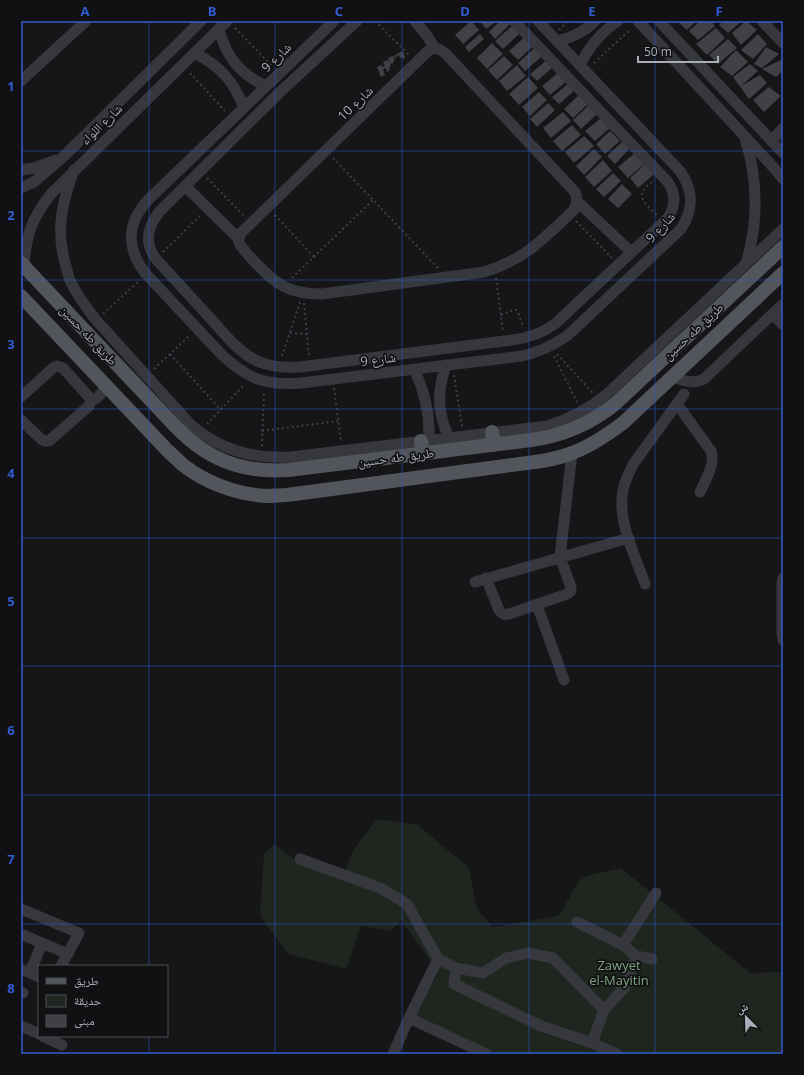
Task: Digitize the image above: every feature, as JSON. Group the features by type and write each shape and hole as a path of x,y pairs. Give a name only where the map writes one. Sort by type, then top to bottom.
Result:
{"main road":[{"name":"طريق طه حسين","path":"22,264 185,436 204,451 227,462 251,469 276,471 296,469 424,445 493,439 531,440 554,436 576,428 596,418 615,404 750,269 783,247"},
{"name":"طريق طه حسين","path":"21,296 107,388 183,465 222,487 243,493 265,496 287,495 542,461 572,453 598,441 623,423 783,273"},
{"path":"81,359 97,344"}],"street":[{"path":"21,81 86,21"},
{"name":"شارع اللواء","path":"21,188 34,182 62,158 201,21"},
{"name":"شارع 9","path":"334,21 149,199 138,212 133,227 132,243 136,258 146,274 231,364 252,377 264,381 289,384 522,356 542,351 567,336 681,229 688,215 691,196 685,177 538,21"},
{"name":"شارع 9","path":"356,21 279,93 200,171 160,211 151,225 148,241 151,252 156,259 233,344 258,362 278,367 310,365 505,341 527,338 536,335 550,328 563,317 664,222 674,205 670,185 514,21"},
{"path":"185,186 239,239 239,243 243,248 267,274 284,286 303,293 322,294 474,274 507,265 528,252 574,210 577,201 575,192 445,53 434,48 428,37 415,21"},
{"path":"557,41 575,36 595,21"},
{"path":"583,68 586,54 593,43 618,21"},
{"path":"639,21 783,179"},
{"path":"659,21 783,153"},
{"path":"762,21 781,37"},
{"path":"227,25 225,47 235,64 249,77 266,86"},
{"name":"شارع اللواء","path":"22,264 28,235 38,213 51,194 182,65 227,25"},
{"name":"شارع 10","path":"239,239 241,233 250,223 416,62 428,51 434,48"},
{"path":"194,54 211,62 225,75 237,90 244,108"},
{"path":"771,141 783,128"},
{"path":"744,136 753,167 756,200 756,216 750,248 750,269"},
{"path":"639,152 651,140"},
{"path":"21,170 62,158"},
{"path":"774,168 783,160"},
{"path":"74,170 66,192 61,215 60,238 64,261 71,283 82,303 199,432 213,441 241,453 278,458 342,451 424,445 463,436 493,439 561,422 582,412 600,400 750,269 783,229"},
{"path":"577,201 631,252"},
{"path":"583,298 594,310"},
{"path":"672,377 690,382 704,379 783,304"},
{"path":"773,314 783,325"},
{"path":"363,359 365,375"},
{"path":"449,365 440,386 439,396 441,418 449,438"},
{"path":"21,397 52,368 57,366 63,368 91,401"},
{"path":"414,369 422,386 429,416 424,445"},
{"path":"21,420 40,439 47,442 52,440 89,406 91,401 97,398 107,388"},
{"path":"645,584 624,526 622,500 624,487 634,463 684,394"},
{"path":"677,404 712,454 712,461 700,492"},
{"path":"486,578 502,614 509,614 536,605 567,594 571,591 571,587 560,557 572,453"},
{"path":"475,582 629,538"},
{"path":"783,578 783,640"},
{"path":"536,605 564,680"},
{"path":"300,859 380,888 407,904 438,958 456,968 483,973 506,958 528,953 552,958 604,1010"},
{"path":"623,945 656,893"},
{"path":"21,909 79,933 62,965"},
{"path":"577,922 623,945 636,956 652,959"},
{"path":"21,934 68,954"},
{"path":"30,973 42,944"},
{"path":"592,1043 604,1010 625,987 636,956"},
{"path":"393,1054 438,958"},
{"path":"456,968 454,984 541,1026 592,1043 617,1054"},
{"path":"409,1018 486,1054"},
{"path":"21,1026 38,1034"},
{"path":"44,1037 62,1045"}],"path":[{"path":"375,21 416,62"},
{"path":"583,68 639,21"},
{"path":"227,25 279,74"},
{"path":"182,65 233,119"},
{"path":"326,150 448,278"},
{"path":"200,171 250,223"},
{"path":"661,174 643,191 642,196 644,202 664,222"},
{"path":"284,286 373,200"},
{"path":"267,207 314,257"},
{"path":"156,259 208,209"},
{"path":"570,214 618,265"},
{"path":"495,269 505,341"},
{"path":"96,320 146,274"},
{"path":"278,367 303,293"},
{"path":"303,293 310,365"},
{"path":"501,314 515,310 517,311 527,338"},
{"path":"147,376 197,329"},
{"path":"290,333 307,334"},
{"path":"550,347 600,400"},
{"path":"550,347 582,412"},
{"path":"170,354 221,410"},
{"path":"449,365 463,436"},
{"path":"199,432 252,377"},
{"path":"332,379 342,451"},
{"path":"262,456 264,381"},
{"path":"262,431 338,421"}],"green space":[{"name":"Zawyet el-Mayitin","path":"377,819 418,825 469,868 477,909 493,927 559,916 581,877 621,868 750,973 783,972 783,1054 490,1054 411,1017 439,973 401,920 391,931 361,926 346,969 288,954 260,916 264,854 274,844 296,860 344,873 353,850"}],"building":[{"path":"471,21 479,30 463,44 455,35"},
{"path":"480,21 497,21 486,29"},
{"path":"500,21 510,21 511,23 495,39 489,32"},
{"path":"677,21 696,21 687,30"},
{"path":"700,21 711,21 715,26 698,40 689,31"},
{"path":"723,21 742,21 728,33 719,25"},
{"path":"746,21 757,30 741,45 732,33"},
{"path":"512,26 519,34 503,49 495,41"},
{"path":"716,28 725,38 707,55 696,44"},
{"path":"480,34 484,39 469,52 465,47"},
{"path":"758,34 767,44 753,59 741,50"},
{"path":"526,36 534,45 518,60 509,51"},
{"path":"728,39 737,48 718,64 709,55"},
{"path":"492,43 503,54 487,69 477,58"},
{"path":"766,47 779,54 762,68 754,64"},
{"path":"535,48 542,56 525,71 518,63"},
{"path":"736,50 748,62 732,76 720,67"},
{"path":"402,51 403,53 404,52 405,58 400,58 399,55 395,58 394,56"},
{"path":"393,56 395,60 393,61 394,63 391,64 388,58"},
{"path":"504,56 513,65 497,80 488,70"},
{"path":"389,60 391,66 389,67 390,70 387,72 386,68 383,69 385,75 381,77 377,67 381,65 382,67 385,66 383,62"},
{"path":"781,60 783,62 783,70 776,77 762,69"},
{"path":"546,61 552,68 537,81 530,74"},
{"path":"750,64 758,71 741,86 760,75 767,83 749,99 733,77"},
{"path":"517,65 526,76 507,91 499,81"},
{"path":"559,72 567,81 550,95 542,86"},
{"path":"528,77 538,88 519,105 509,94"},
{"path":"568,84 574,91 559,104 552,97"},
{"path":"769,87 781,96 764,112 753,100"},
{"path":"539,92 547,100 530,116 522,107"},
{"path":"579,95 588,104 573,118 564,109"},
{"path":"548,103 555,110 537,127 530,119"},
{"path":"589,105 597,114 581,129 573,120"},
{"path":"563,112 571,121 551,138 543,128"},
{"path":"601,118 610,128 595,141 585,131"},
{"path":"572,125 581,135 562,151 553,141"},
{"path":"610,131 620,141 605,154 596,144"},
{"path":"584,136 594,146 574,163 565,152"},
{"path":"623,141 630,148 615,164 607,156"},
{"path":"594,149 602,157 584,175 576,166"},
{"path":"635,153 644,164 628,178 618,167"},
{"path":"603,160 612,171 594,187 585,177"},
{"path":"645,164 654,174 638,188 630,178"},
{"path":"613,173 621,181 604,197 596,189"},
{"path":"622,184 632,194 618,208 608,199"}]}
